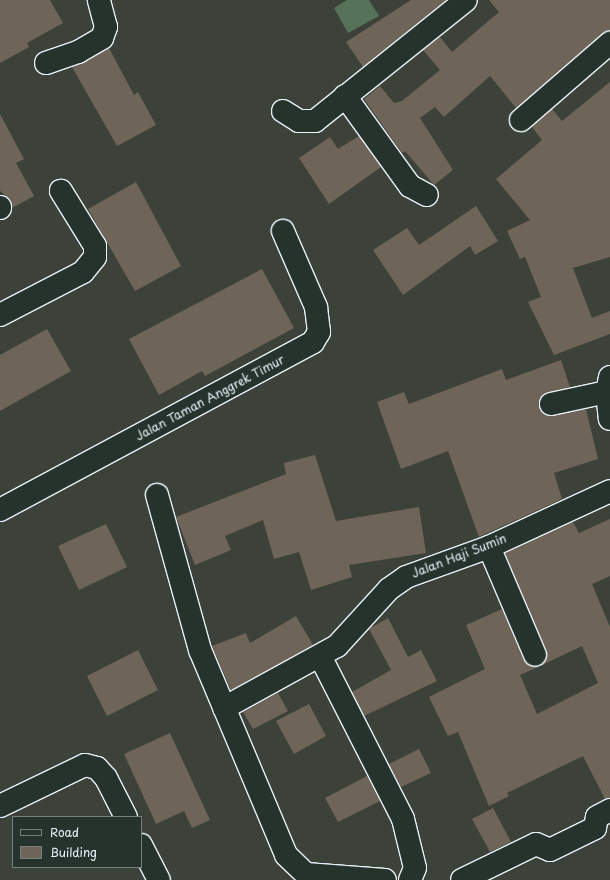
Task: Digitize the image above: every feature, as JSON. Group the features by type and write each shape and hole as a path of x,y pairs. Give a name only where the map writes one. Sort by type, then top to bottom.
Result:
{"street":[{"path":"46,63 78,52 102,38 106,27 99,0"},
{"path":"283,111 299,121 315,121 461,2"},
{"path":"521,120 610,43"},
{"path":"345,96 410,186 427,195"},
{"path":"0,315 83,272 95,258 95,246 61,191"},
{"name":"Jalan Taman Anggrek Timur","path":"0,510 313,342 320,332 316,307 283,231"},
{"path":"551,404 609,384 610,419"},
{"name":"Jalan Haji Sumin","path":"224,708 337,646 389,589 406,577 489,547 610,491"},
{"path":"157,495 200,650 286,855 306,874 317,878 361,876 385,880"},
{"path":"489,547 535,655"},
{"path":"320,656 403,818 415,868 410,880"},
{"path":"0,806 85,765 97,768 106,778 125,816"},
{"path":"462,880 536,844 550,850 595,828 597,817 610,810"},
{"path":"142,847 159,880"}],"green space":[{"path":"347,0 369,0 379,16 348,33 334,8"}],"building":[{"path":"0,0 50,0 63,23 27,43 29,47 0,63"},
{"path":"411,0 446,0 363,67 346,42"},
{"path":"489,0 610,0 610,31 602,34 516,108 490,76 444,117 435,107 420,118 453,170 434,185 405,151 402,153 364,99 380,86 394,103 402,101 440,70 423,50 440,37 452,52 499,12"},
{"path":"109,48 134,95 138,92 156,125 117,146 72,67"},
{"path":"610,82 610,257 573,268 592,318 610,311 610,334 554,355 528,302 541,297 525,257 520,259 507,231 530,220 496,179 542,140 532,127 552,109 562,121"},
{"path":"0,114 24,159 16,163 34,196 12,208 11,200 0,191"},
{"path":"359,136 381,167 329,204 299,158 330,137 338,149"},
{"path":"136,182 181,266 135,291 88,209"},
{"path":"476,206 498,241 475,255 470,246 403,295 373,250 407,228 419,245"},
{"path":"262,269 294,328 205,376 202,371 159,395 129,339"},
{"path":"47,329 71,371 0,411 0,355"},
{"path":"561,360 570,387 543,394 539,407 548,416 586,409 598,459 554,473 562,499 479,537 448,451 401,469 377,402 404,392 409,404 502,369 506,380"},
{"path":"315,455 336,521 419,507 426,553 349,565 352,577 311,590 299,552 274,559 263,520 225,536 231,550 195,565 176,517 286,474 284,463"},
{"path":"610,519 610,576 592,584 610,627 610,798 605,799 583,756 507,793 509,796 489,806 458,732 448,736 429,697 485,669 466,625 502,609 524,660 538,667 520,675 537,714 598,683 582,646 542,665 546,650 505,553 573,522 579,533"},
{"path":"106,524 127,567 79,590 58,546"},
{"path":"296,616 313,645 231,690 212,646 246,633 250,643"},
{"path":"388,618 408,657 421,650 437,681 364,716 352,692 391,670 369,629"},
{"path":"138,650 158,690 107,716 87,676"},
{"path":"278,693 288,711 253,729 243,712"},
{"path":"309,704 326,736 294,754 276,721"},
{"path":"170,733 210,820 192,828 184,811 156,824 124,754"},
{"path":"419,749 431,773 401,787 389,764"},
{"path":"367,776 380,801 338,822 325,798"},
{"path":"493,808 511,842 490,852 472,819"}]}
